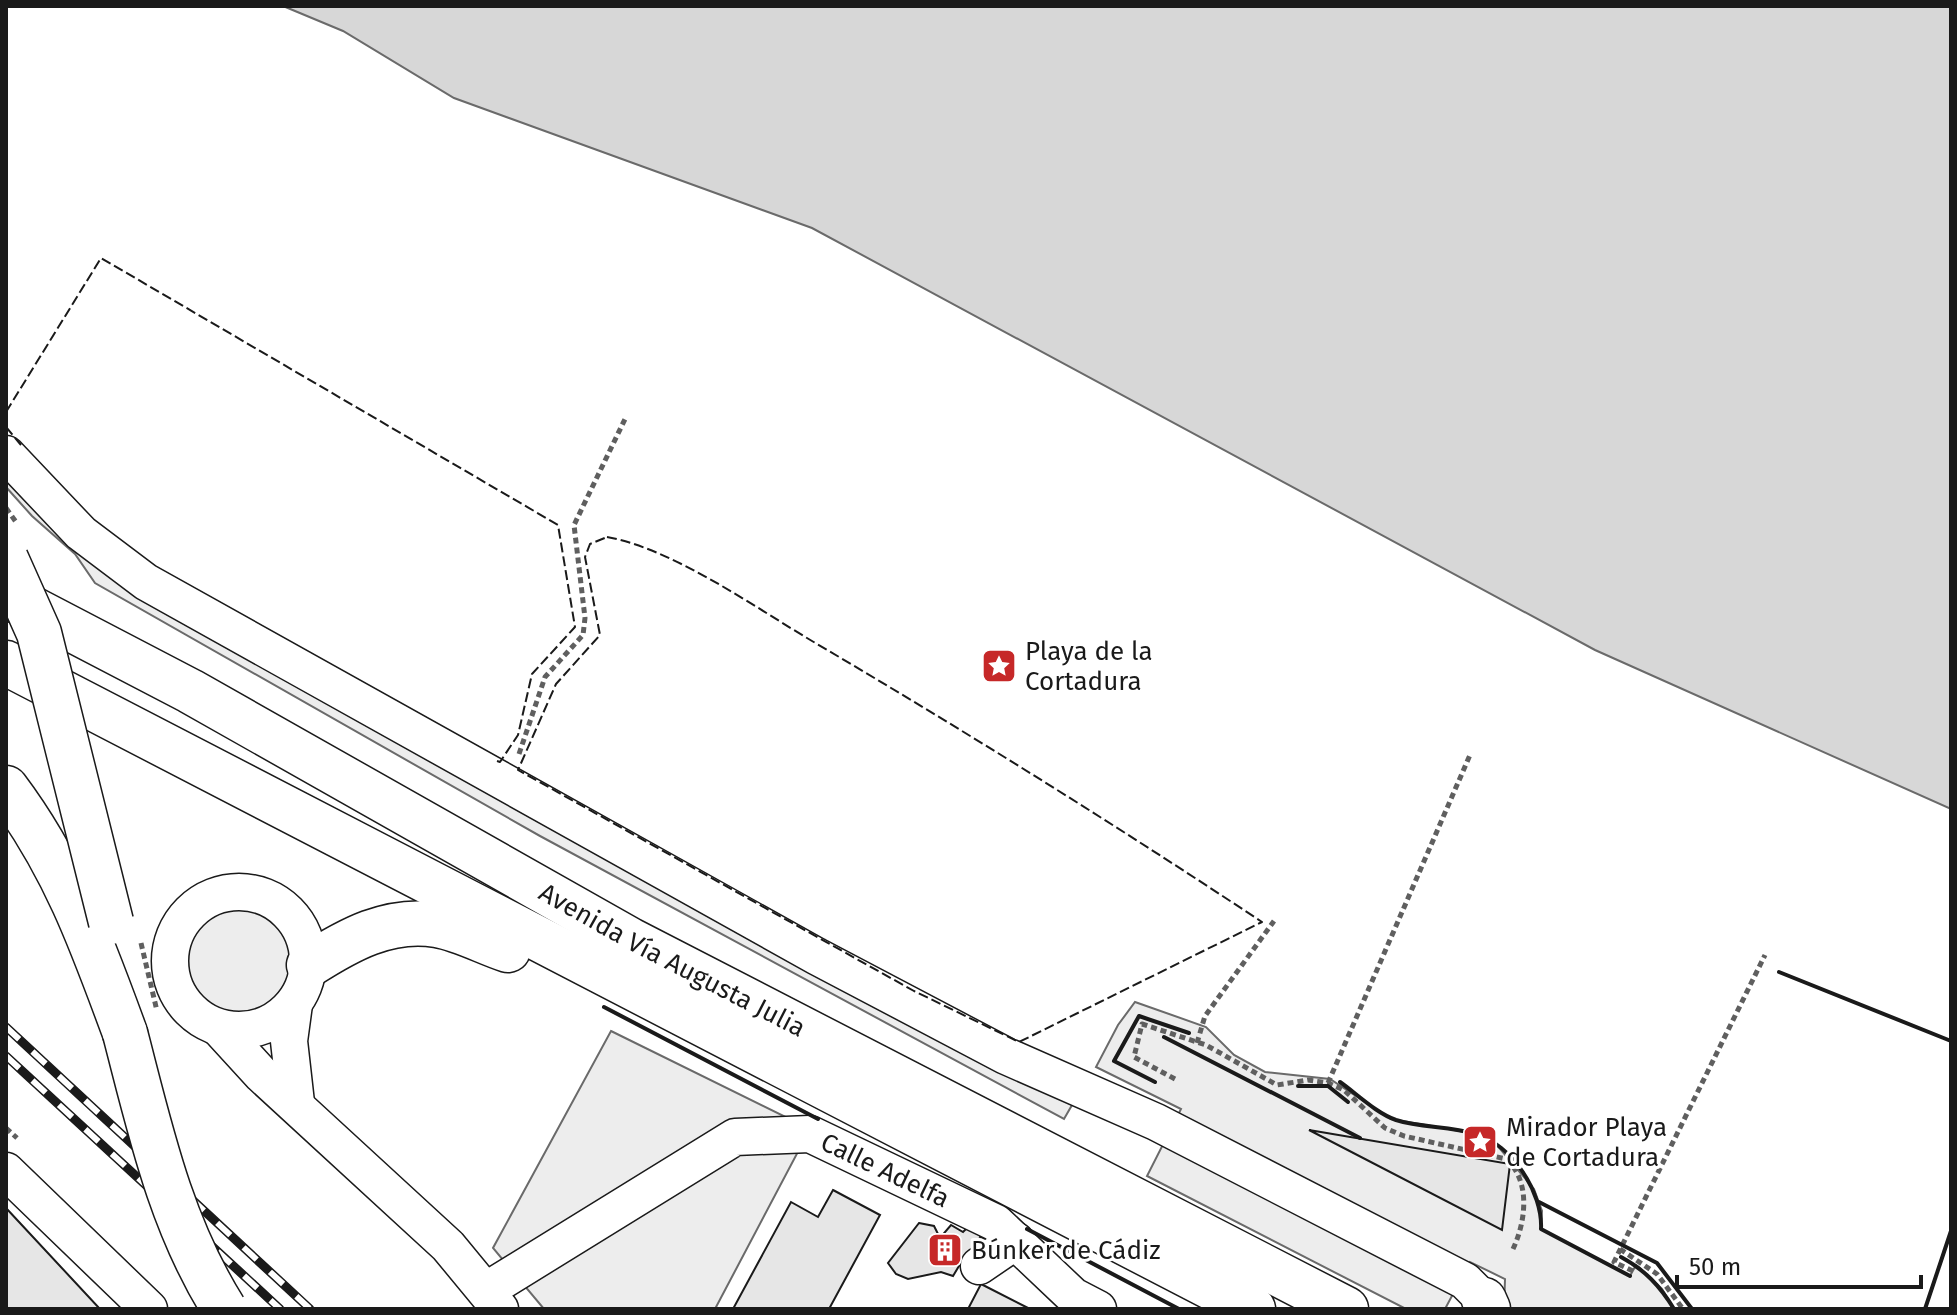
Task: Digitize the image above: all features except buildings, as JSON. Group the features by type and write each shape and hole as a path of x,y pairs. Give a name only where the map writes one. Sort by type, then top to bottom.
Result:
{"highway":[{"path":"6,559 39,633 111,922 143,1029 163,1180 185,1238 224,1309"},
{"name":"Avenida Vía Augusta Julia","path":"6,595 190,691 630,940 1346,1309"},
{"name":"Avenida Vía Augusta Julia","path":"6,663 585,966 1253,1309"},
{"path":"6,788 44,841 143,1029"},
{"path":"301,985 359,937 408,923 440,926 537,959 585,966"}],"street":[{"path":"6,454 58,512 113,560 816,956 1006,1056 1156,1122 1465,1281 1486,1305"},
{"path":"296,1103 289,1041 301,985 301,931 279,903 257,894 233,892 210,898 190,911 173,942 172,978 181,999 198,1017 219,1028 239,1031 260,1027 278,1018 301,985"},
{"path":"219,1028 262,1075 448,1246 493,1300"},
{"name":"Calle Adelfa","path":"493,1300 735,1137 810,1134 996,1223 1073,1296 1098,1309"},
{"path":"6,1171 149,1309"},
{"path":"979,1266 1016,1241"}],"path":[{"path":"501,781 515,763 545,677 583,635 585,618 574,525 626,417"},
{"path":"1328,1083 1470,755"},
{"path":"1197,1043 1205,1016 1274,921"},
{"path":"139,933 143,1029"},
{"path":"1633,1271 1614,1262 1765,955"},
{"path":"1175,1079 1134,1057 1142,1024 1197,1043 1277,1085 1308,1080 1328,1083 1344,1090 1385,1128 1404,1136 1490,1154 1511,1164 1524,1201 1523,1229 1513,1249"},
{"path":"1620,1249 1657,1274 1683,1309"}],"shaded area":[{"path":"283,6 1951,6 1951,809 1595,650 812,228 454,98 343,31"},
{"path":"6,469 50,517 1072,1105 1064,1119 540,836 95,583 75,554 32,516 6,487"},
{"path":"241,908 261,912 279,923 290,941 294,961 290,981 279,999 261,1010 241,1014 221,1010 203,999 192,981 188,961 192,941 203,923 221,912"},
{"path":"1135,1002 1206,1027 1234,1055 1265,1072 1330,1079 1391,1119 1477,1134 1496,1144 1534,1189 1542,1211 1541,1229 1630,1276 1636,1265 1662,1289 1674,1309 1504,1309 1505,1279 1470,1262 1445,1309 1406,1309 1147,1176 1181,1109 1096,1067 1118,1025"},
{"path":"611,1031 810,1129 715,1309 544,1309 493,1248"}],"railway":[{"path":"6,1027 310,1309"},
{"path":"6,1056 280,1309"}],"fence":[{"path":"6,412 101,258 558,525 575,627 532,674 518,735 500,762 497,761"},
{"path":"6,427 21,445"},
{"path":"607,537 659,553 739,596 1039,778 1262,922 1019,1042 914,991 518,770 556,684 600,635 585,557 590,544 607,537"}],"wall":[{"path":"1779,972 1951,1041"},
{"path":"604,1007 818,1119"},
{"path":"1155,1082 1114,1061 1139,1016 1189,1033"},
{"path":"1164,1037 1360,1138"},
{"path":"1340,1082 1374,1108 1396,1120 1465,1131 1489,1139 1523,1172 1537,1200 1541,1229 1630,1276"},
{"path":"1298,1086 1328,1086 1348,1102"},
{"path":"1539,1202 1657,1263 1692,1309"},
{"path":"1027,1229 1179,1309"},
{"path":"1925,1309 1951,1231"},
{"path":"1621,1257 1651,1279 1674,1309"}],"place":[{"name":"Playa de la Cortadura","path":"999,666"},
{"name":"Mirador Playa de Cortadura","path":"1480,1142"},
{"name":"Búnker de Cádiz","path":"945,1250"}]}
